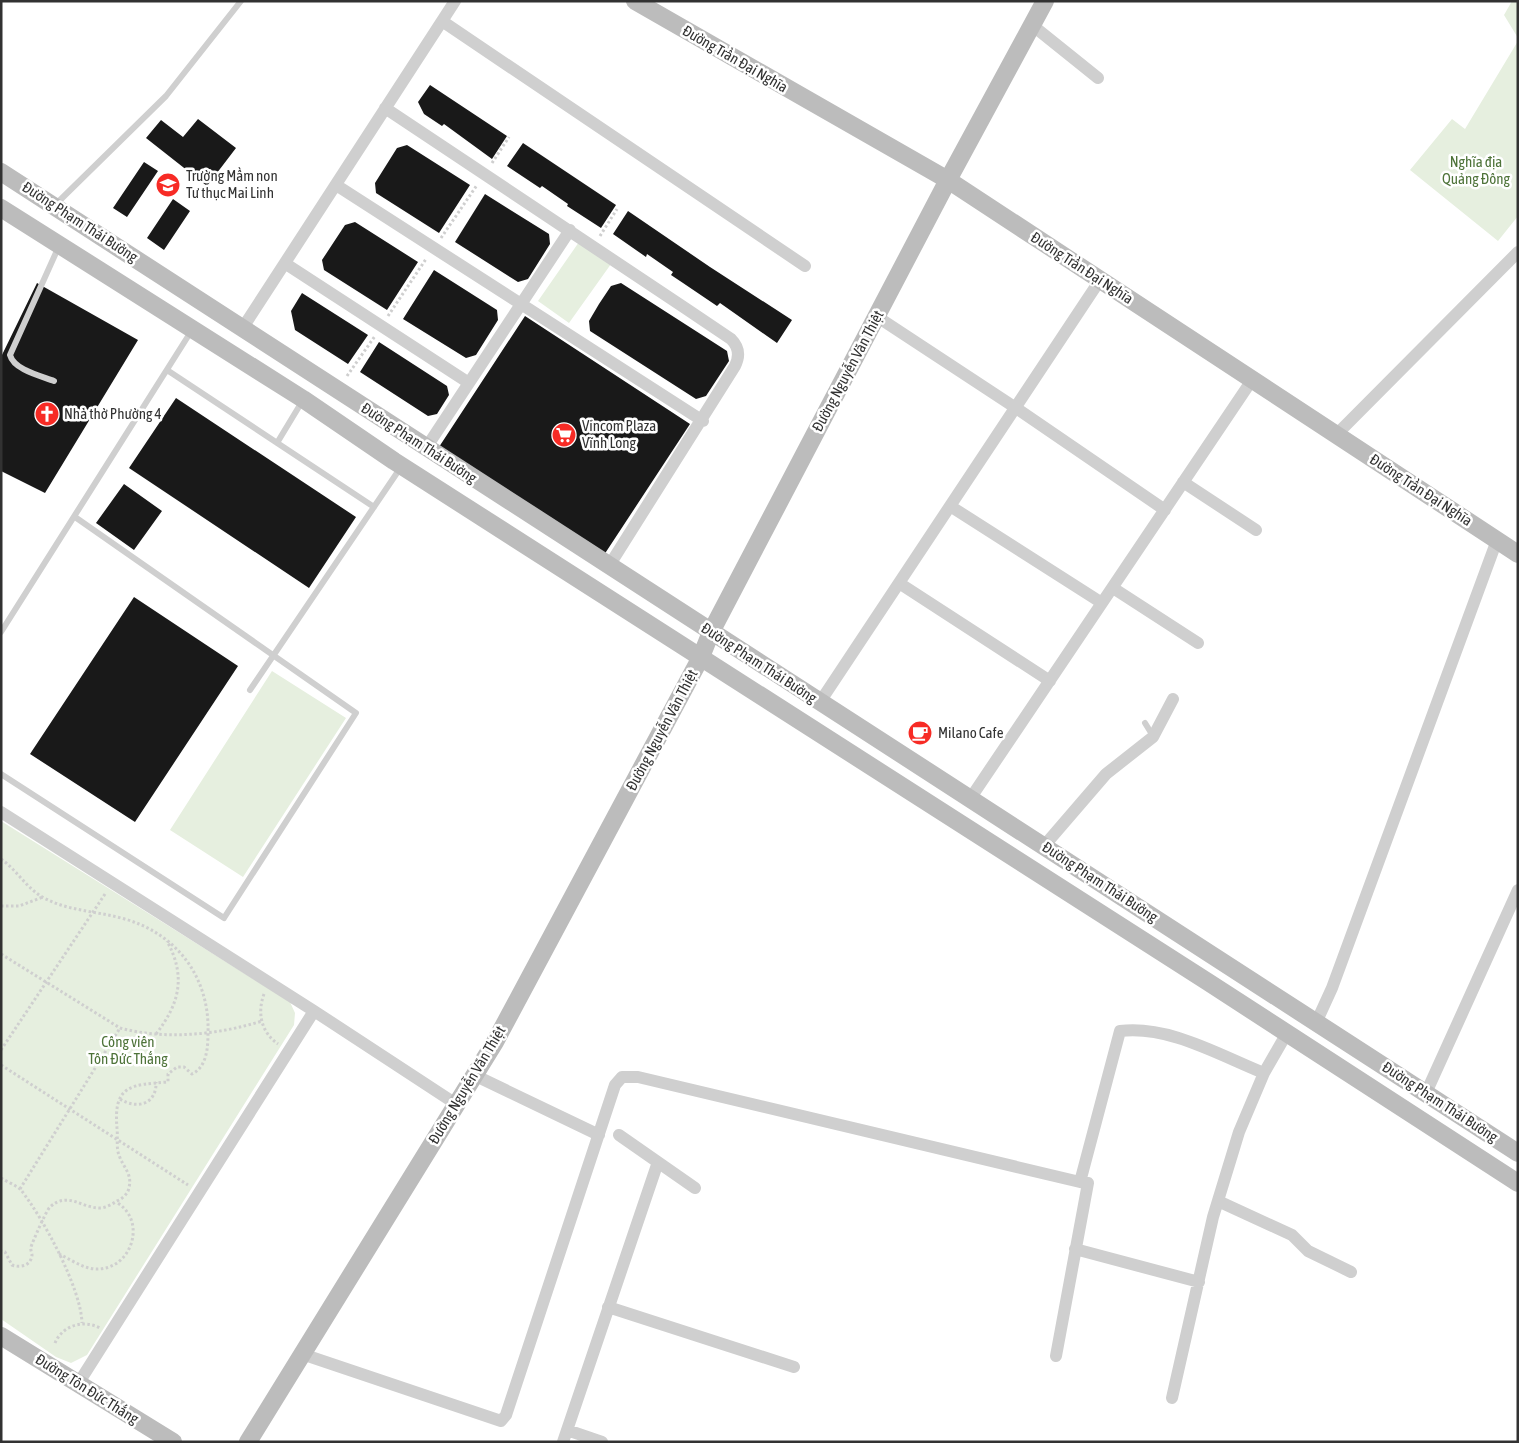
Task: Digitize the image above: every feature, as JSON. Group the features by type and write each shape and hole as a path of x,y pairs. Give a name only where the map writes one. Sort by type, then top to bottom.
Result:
{"main road":[{"name":"Đường Trần Đại Nghĩa","path":"634,1 948,180 1518,554"},
{"name":"Đường Nguyễn Văn Thiệt","path":"248,1442 495,1042 701,657 711,632 876,316 1045,1"},
{"name":"Đường Phạm Thái Bường","path":"1,172 55,205 316,377 1516,1152"},
{"name":"Đường Phạm Thái Bường","path":"1,208 193,328 402,466 1518,1183"},
{"path":"303,399 316,377"},
{"path":"955,820 970,799"},
{"path":"1498,1170 1516,1152"},
{"name":"Đường Tôn Đức Thắng","path":"1,1336 173,1442"}],"street":[{"path":"242,329 286,264 455,1"},
{"path":"442,21 805,266"},
{"path":"1032,25 1098,78"},
{"path":"385,108 570,230 731,339 736,345 737,362 702,421 609,566"},
{"path":"336,184 702,421"},
{"path":"426,448 570,230"},
{"path":"1336,435 1518,252"},
{"path":"286,264 469,383"},
{"path":"820,702 1100,280"},
{"path":"876,316 1016,408 1165,510"},
{"path":"970,799 1252,380"},
{"path":"1183,482 1256,530"},
{"path":"950,506 1102,603"},
{"path":"1316,1023 1335,979 1497,540"},
{"path":"899,582 1050,681"},
{"path":"1113,588 1198,643"},
{"path":"1044,846 1106,774 1154,737 1173,699"},
{"path":"1,812 314,1011 456,1104"},
{"path":"1426,1093 1518,890"},
{"path":"78,1384 314,1011"},
{"path":"1080,1182 1120,1031 1136,1029 1171,1036 1264,1073"},
{"path":"1172,1398 1218,1201 1239,1132 1264,1073 1287,1033"},
{"path":"474,1075 600,1135"},
{"path":"302,1354 502,1421 506,1415 615,1085 622,1077 638,1076 1088,1183 1056,1356"},
{"path":"619,1135 695,1188"},
{"path":"602,1442 565,1436 658,1162"},
{"path":"1218,1201 1292,1235 1308,1251 1351,1272"},
{"path":"1075,1249 1198,1282"},
{"path":"608,1307 794,1367"}],"lane":[{"path":"55,205 166,96 241,1"},
{"path":"54,381 17,366 11,362 10,355 60,245"},
{"path":"1,632 193,328"},
{"path":"167,370 374,507"},
{"path":"277,443 303,399"},
{"path":"250,690 402,466"},
{"path":"1,774 224,918 356,713 75,517"},
{"path":"1145,723 1154,737"}],"path":[{"path":"338,391 510,137"},
{"path":"593,246 617,209"},
{"path":"1,860 43,897 74,909 134,922 167,940 182,953 193,969 206,1005 208,1032 206,1055 196,1072 192,1074 184,1067 177,1067 168,1074 168,1082 133,1086 120,1099 116,1109 119,1156 125,1164 130,1180 128,1191 116,1202 102,1208 92,1207 74,1199 65,1199 51,1205 46,1211 30,1248 32,1254 30,1261 26,1265 18,1267 12,1265 5,1252 1,1251"},
{"path":"1,1050 113,883"},
{"path":"1,906 19,906 43,897"},
{"path":"156,1034 176,1002 178,987 178,966 167,940"},
{"path":"1,954 120,1028 141,1034 229,1030 262,1021"},
{"path":"270,983 261,1005 262,1021 267,1034 288,1052"},
{"path":"20,1188 120,1028"},
{"path":"1,1065 199,1192"},
{"path":"120,1099 133,1105 147,1103 154,1094 156,1082"},
{"path":"1,1178 20,1188 42,1222 58,1254 76,1298 82,1323"},
{"path":"58,1254 94,1269 122,1261 132,1247 134,1232 125,1209 116,1202"},
{"path":"55,1343 63,1331 82,1323 93,1324 110,1334"}],"green space":[{"path":"1512,1 1518,1 1518,38 1504,15"},
{"name":"Nghĩa địa Quảng Đông","path":"1518,41 1518,216 1498,241 1410,170 1452,119 1465,129"},
{"path":"579,242 611,264 569,323 538,301"},
{"path":"272,671 346,718 243,877 170,830"},
{"name":"Công viên Tôn Đức Thắng","path":"1,821 290,1002 295,1013 294,1025 87,1355 71,1363 56,1357 1,1319"}],"building":[{"path":"430,85 507,136 492,159 444,124 442,126 424,114 418,102"},
{"path":"198,119 236,148 207,186 146,138 161,120 183,137"},
{"path":"523,143 616,205 601,228 567,206 568,204 542,186 540,188 507,166"},
{"path":"407,145 470,185 439,233 376,193 375,183 397,148"},
{"path":"144,162 158,171 127,217 113,208"},
{"path":"485,194 549,234 550,244 528,279 518,282 455,242"},
{"path":"173,199 190,211 164,250 147,238"},
{"path":"628,211 792,320 777,343 720,303 717,306 671,275 673,272 647,254 646,257 613,234"},
{"path":"355,222 418,262 387,310 324,270 322,260 345,225"},
{"path":"434,270 497,310 498,320 476,355 466,358 403,319"},
{"name":"Nhà thờ Phường 4","path":"37,283 138,340 45,493 1,471 1,357"},
{"path":"621,283 727,351 729,361 706,396 696,399 590,331 589,321 599,304 611,286"},
{"path":"302,293 368,335 348,364 295,330 291,311"},
{"name":"Vincom Plaza Vĩnh Long","path":"525,316 690,424 604,555 439,447"},
{"path":"379,342 447,386 449,395 437,414 428,416 360,372"},
{"path":"176,398 356,517 309,588 129,468"},
{"path":"124,484 162,511 134,550 96,523"},
{"path":"134,597 238,666 135,822 30,754"}],"place":[{"name":"Trường Mầm non Tư thục Mai Linh","path":"168,185"},
{"name":"Nhà thờ Phường 4","path":"47,414"},
{"name":"Vincom Plaza Vĩnh Long","path":"564,435"},
{"name":"Milano Cafe","path":"920,733"}]}
